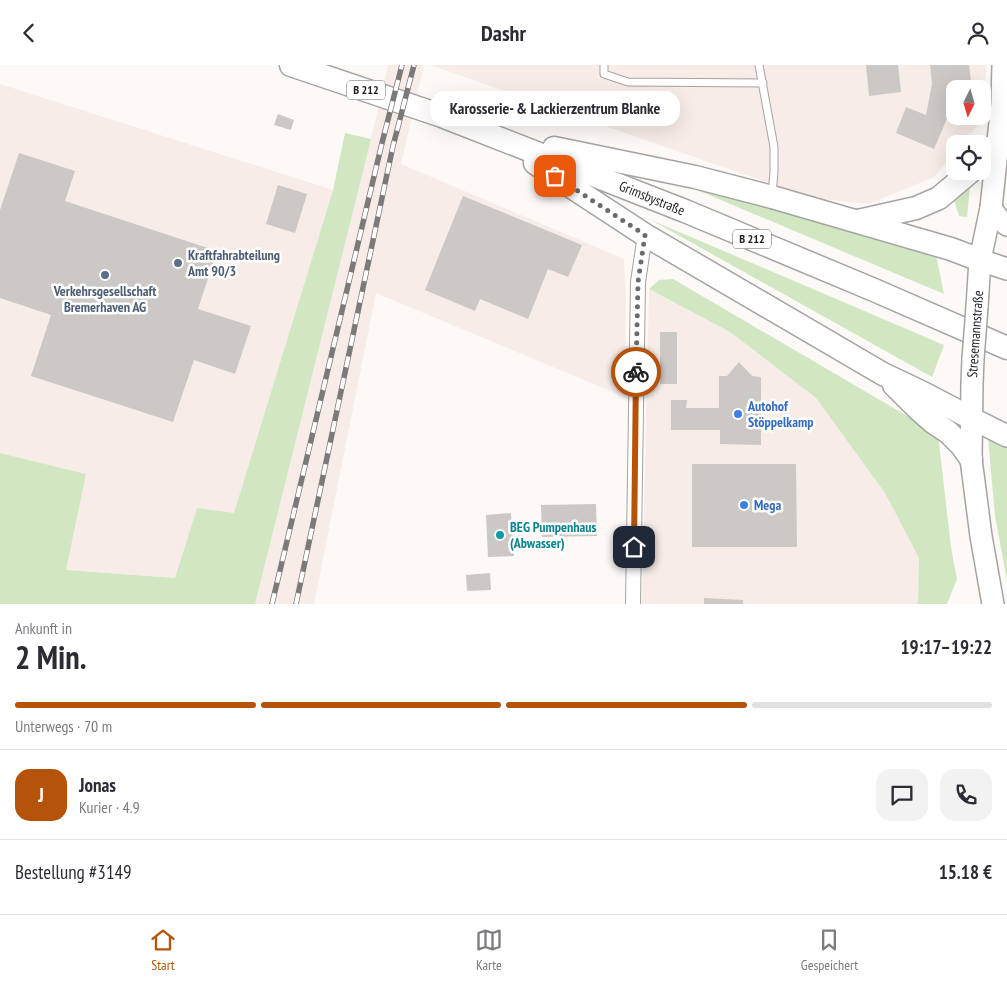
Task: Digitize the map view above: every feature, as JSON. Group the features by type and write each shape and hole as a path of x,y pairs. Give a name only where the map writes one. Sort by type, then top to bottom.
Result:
{"highway":[{"name":"Grimsbystraße","path":"291,65 442,116 685,211 1007,348"},
{"path":"494,136 695,177 772,197 951,249 980,260"},
{"path":"494,136 645,235 883,374 971,418"},
{"path":"991,149 998,142"},
{"path":"854,222 916,208 939,198 960,180"},
{"path":"883,374 916,408 948,432 962,446 971,459"}],"main road":[{"name":"Stresemannstraße","path":"991,603 971,459 971,418 980,260 991,208 1002,103 1003,65"},
{"path":"991,208 998,218 1007,225"},
{"path":"980,260 1007,269"},
{"path":"971,418 1007,436"}],"street":[{"path":"633,604 638,282 645,235"}],"lane":[{"path":"604,65 604,74 628,82 763,83"},
{"path":"759,65 774,147 772,197"}],"shaded area":[{"path":"388,65 424,65 401,164 624,259 626,295 625,397 376,293 314,604 255,604 371,139"},
{"path":"430,65 987,65 985,80 946,80 946,125 977,125 970,135 946,135 946,163 934,177 869,204 812,198"},
{"path":"0,84 333,190 234,514 197,508 175,578 66,570 85,474 0,453"},
{"path":"649,289 730,332 816,398 885,493 919,558 918,602 916,604 642,604"}],"green space":[{"path":"345,133 371,139 255,604 0,604 0,453 86,474 66,570 175,578 197,508 234,513 333,190"},
{"path":"671,179 936,255 944,294"},
{"path":"971,180 967,217 959,216 953,197"},
{"path":"651,220 944,345 932,377"},
{"path":"673,279 938,434 951,547 957,579 947,604 916,604 918,602 919,558 885,493 816,398 730,332 649,289 659,280"},
{"path":"988,438 1007,446 1007,580 995,516"}],"building":[{"path":"866,65 898,65 901,92 869,96"},
{"path":"930,65 969,65 971,80 946,80 946,121 934,149 896,133 906,107 926,115 932,84"},
{"path":"278,114 294,120 291,130 274,125"},
{"name":"Verkehrsgesellschaft Bremerhaven AG","path":"19,153 75,171 65,201 217,251 198,309 251,326 235,374 194,360 173,422 31,376 51,315 0,298 0,210"},
{"path":"278,185 307,194 295,233 266,224"},
{"path":"463,196 582,245 568,277 548,269 528,319 480,299 475,311 425,290"},
{"path":"660,332 677,332 677,384 660,384"},
{"path":"739,362 752,376 761,377 761,445 720,444 720,430 671,430 671,400 687,400 686,408 719,408 719,376 727,376"},
{"name":"Mega","path":"692,464 796,464 797,547 692,547"},
{"path":"596,504 597,536 542,537 541,505"},
{"name":"BEG Pumpenhaus (Abwasser)","path":"511,513 514,556 488,557 486,515"},
{"path":"490,573 491,590 467,591 466,575"},
{"path":"704,598 743,600 743,604 704,604"}],"railway":[{"path":"272,604 402,65"},
{"path":"296,604 393,146 414,65"}],"way so far":[{"path":"555,176 645,235 638,282 636,372"}],"place":[{"name":"Karosserie- & Lackierzentrum Blanke","path":"555,176"},
{"name":"Kraftfahrabteilung Amt 90/3","path":"178,263"},
{"name":"Verkehrsgesellschaft Bremerhaven AG","path":"105,275"},
{"name":"Autohof Stöppelkamp","path":"738,414"},
{"name":"Mega","path":"744,505"},
{"name":"BEG Pumpenhaus (Abwasser)","path":"500,535"}],"route":[{"path":"634,547 636,372"}]}
